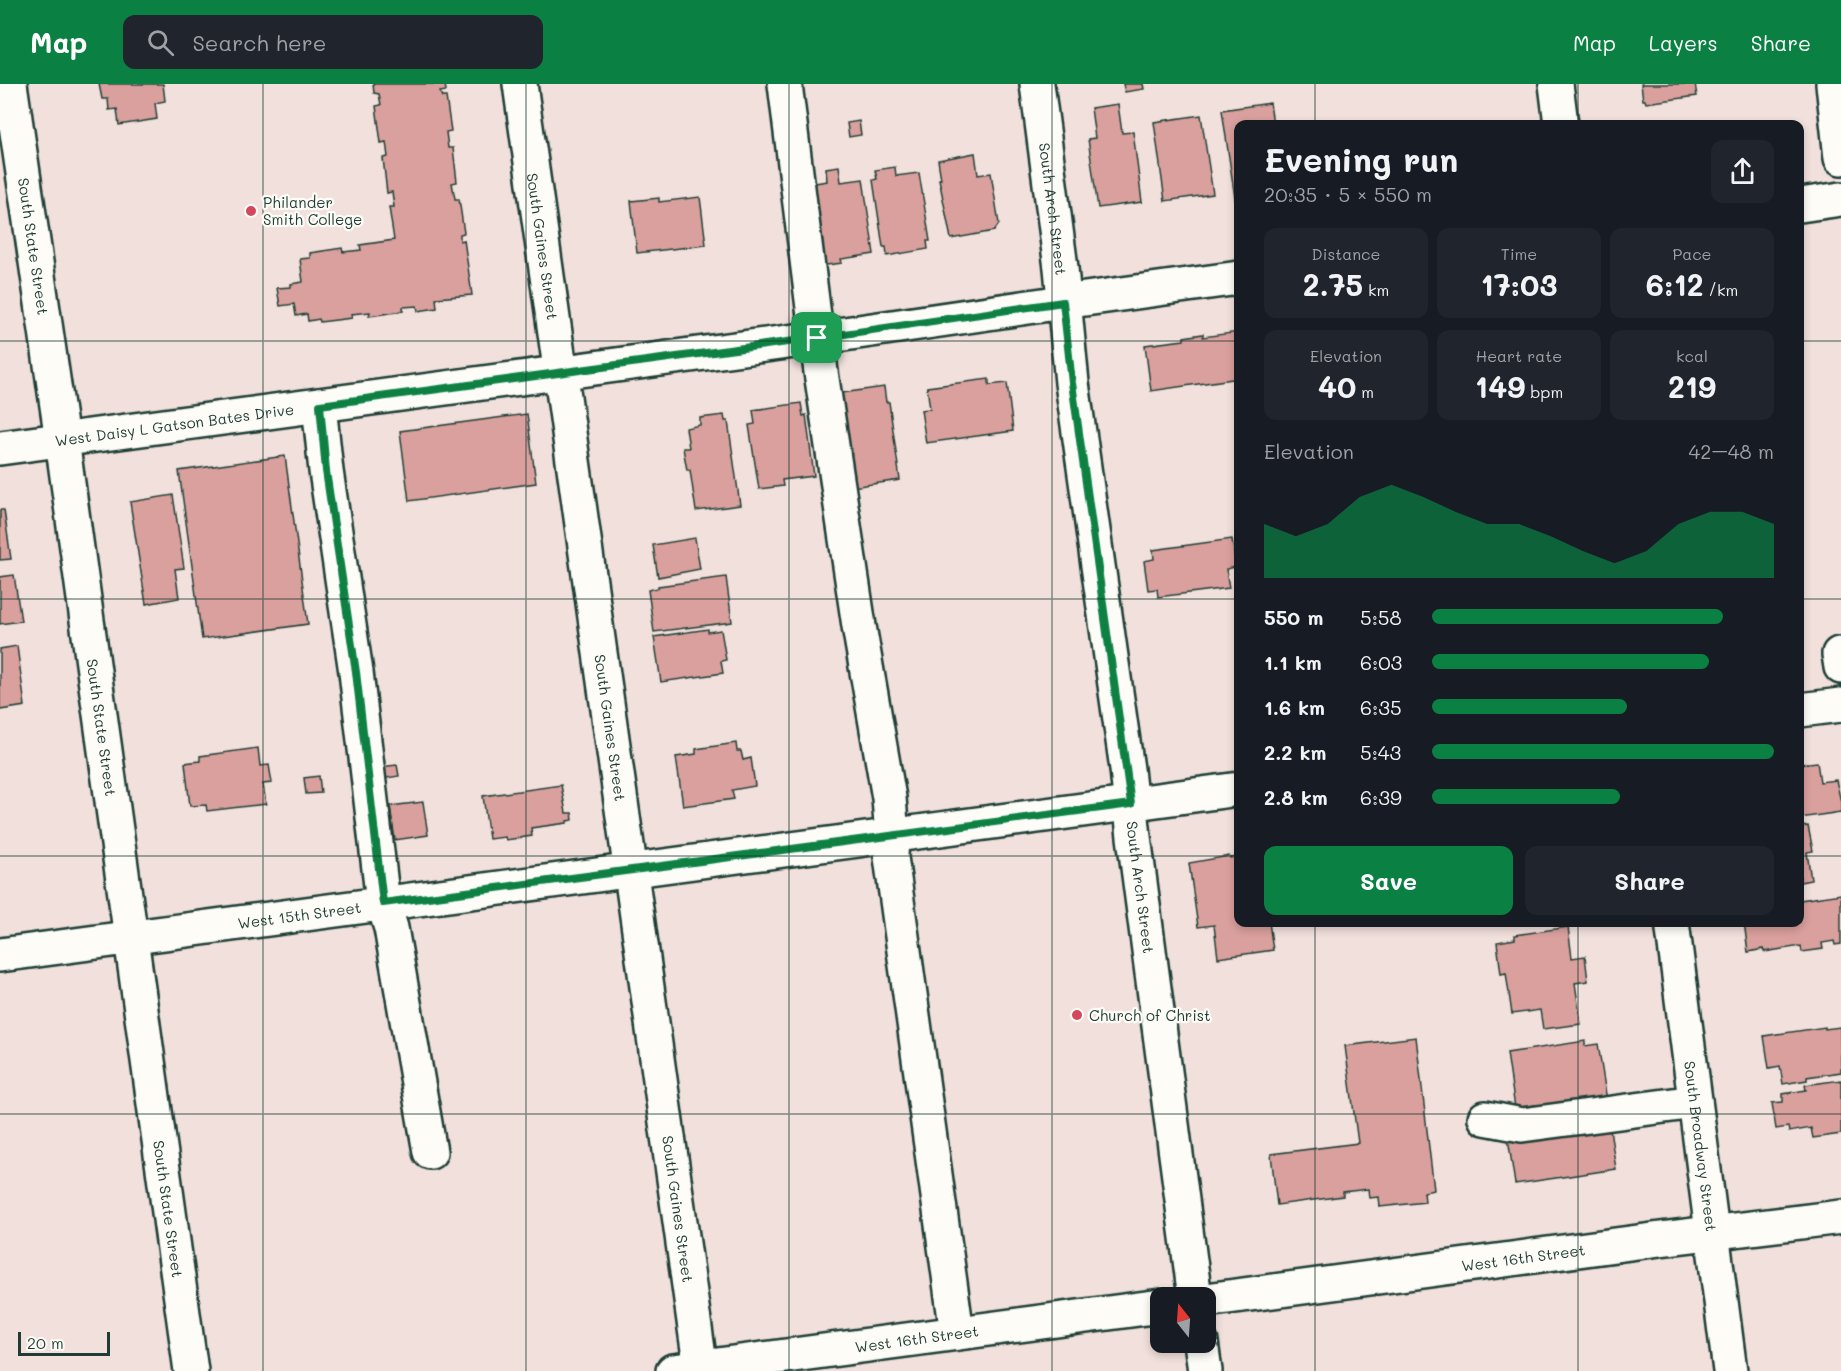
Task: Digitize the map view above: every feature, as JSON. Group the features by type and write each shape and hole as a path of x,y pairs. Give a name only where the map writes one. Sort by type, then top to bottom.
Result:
{"street":[{"name":"South State Street","path":"10,84 62,440 191,1371"},
{"name":"South Gaines Street","path":"520,84 631,870 692,1370"},
{"path":"785,84 817,338 860,626 889,798 891,857 957,1333"},
{"name":"South Arch Street","path":"1037,84 1072,383 1131,804 1194,1287"},
{"path":"1556,84 1560,120"},
{"path":"1833,84 1841,158"},
{"path":"1804,204 1841,199"},
{"name":"West Daisy L Gatson Bates Drive","path":"0,448 817,338 1234,279"},
{"path":"320,405 326,471 356,672 383,903 391,928 430,1152"},
{"path":"1804,710 1841,705"},
{"name":"West 15th Street","path":"0,955 1234,790"},
{"name":"South Broadway Street","path":"1673,927 1730,1371"},
{"path":"1485,1118 1522,1125 1695,1101"},
{"name":"West 16th Street","path":"1216,1299 1841,1217"},
{"name":"West 16th Street","path":"692,1370 1150,1307"},
{"path":"1202,1353 1205,1371"}],"building":[{"path":"99,84 163,84 165,101 155,103 157,119 119,125 117,109 109,110 108,99 102,99"},
{"path":"373,84 445,84 446,91 440,92 442,97 446,97 451,131 446,132 448,148 453,148 457,182 452,183 455,199 459,199 464,233 460,234 460,241 464,240 472,295 436,298 437,308 418,311 417,306 403,307 403,311 369,316 370,312 351,314 352,318 320,322 319,319 308,321 307,314 296,316 294,304 280,306 277,288 291,287 291,284 303,282 300,259 310,258 310,253 342,248 343,252 361,250 360,245 394,240 389,207 394,207 392,192 387,193 383,158 388,157 386,142 381,143 376,106 381,105 379,94 374,93"},
{"path":"1123,84 1143,84 1144,89 1125,92"},
{"path":"1641,84 1695,84 1697,96 1646,103 1643,100"},
{"path":"1270,103 1272,120 1234,120 1234,191 1222,110"},
{"path":"1118,104 1122,133 1133,132 1142,202 1098,208 1088,139 1095,138 1091,108"},
{"path":"1201,115 1213,194 1165,201 1154,122"},
{"path":"859,121 861,135 849,137 847,123"},
{"path":"975,153 978,175 991,173 999,224 994,231 951,239 939,179 941,179 938,160"},
{"path":"839,166 841,182 863,179 874,254 841,259 842,263 819,266 803,185 827,181 826,168"},
{"path":"895,167 896,176 919,173 930,241 927,241 928,249 887,256 886,247 883,247 873,180 877,179 875,170"},
{"path":"700,197 706,245 637,253 631,201 659,198 659,202"},
{"path":"1234,333 1234,379 1151,391 1145,345 1184,340 1184,337 1203,334 1203,337"},
{"path":"989,379 989,385 1007,383 1013,431 926,443 921,410 930,409 927,387"},
{"path":"884,387 886,402 889,402 900,480 852,487 840,408 844,407 842,393"},
{"path":"801,403 803,416 806,415 814,476 782,480 783,486 759,489 749,425 755,424 753,410"},
{"path":"527,414 536,483 409,501 400,431"},
{"path":"724,415 725,421 728,421 740,505 696,511 690,470 687,470 683,448 689,448 686,428 700,425 700,418"},
{"path":"285,456 308,624 202,639 179,471"},
{"path":"173,495 184,568 175,569 179,598 146,604 130,502"},
{"path":"0,510 4,510 11,559 0,560"},
{"path":"695,538 700,569 658,577 653,545"},
{"path":"1232,539 1234,567 1226,569 1229,588 1158,597 1157,589 1148,590 1144,561 1154,559 1153,550"},
{"path":"14,575 21,621 0,624 0,577"},
{"path":"726,577 732,622 654,632 648,590 658,588 658,586"},
{"path":"708,629 708,632 721,630 726,660 721,661 723,673 661,682 654,637"},
{"path":"17,646 25,706 0,710 0,649"},
{"path":"736,743 737,751 741,751 743,760 751,758 755,786 732,790 734,799 683,806 676,757 696,754 696,749"},
{"path":"258,748 260,766 269,765 272,783 263,784 266,804 207,811 206,805 190,806 185,763 200,761 200,756"},
{"path":"1817,762 1820,782 1836,780 1841,812 1804,817 1804,764"},
{"path":"397,765 399,776 381,779 380,767"},
{"path":"319,776 321,793 306,794 304,778"},
{"path":"561,785 566,813 572,813 573,820 567,823 531,828 532,836 506,840 505,837 489,839 483,796"},
{"path":"423,802 428,835 395,840 390,806"},
{"path":"1804,826 1808,826 1813,851 1807,852 1811,880 1804,881"},
{"path":"1229,856 1234,858 1234,927 1270,927 1273,950 1218,958 1214,925 1198,927 1189,863"},
{"path":"1841,894 1841,944 1835,945 1834,941 1822,943 1823,949 1802,952 1801,946 1748,952 1745,927 1804,927 1804,899"},
{"path":"1568,927 1572,958 1585,956 1588,981 1575,983 1581,1024 1543,1029 1540,1010 1512,1014 1506,973 1501,974 1497,942 1515,939 1515,935"},
{"path":"1825,1027 1825,1029 1840,1027 1841,1072 1807,1077 1807,1080 1783,1084 1780,1066 1769,1068 1764,1036"},
{"path":"1416,1037 1434,1190 1424,1192 1425,1202 1380,1207 1379,1197 1369,1198 1368,1189 1343,1192 1343,1196 1277,1205 1271,1154 1358,1143 1345,1046"},
{"path":"1585,1041 1585,1046 1598,1044 1608,1107 1537,1117 1535,1105 1515,1108 1507,1053"},
{"path":"1841,1080 1841,1134 1813,1138 1811,1128 1789,1132 1788,1127 1776,1129 1772,1103 1783,1102 1783,1094 1806,1090 1805,1085"},
{"path":"1609,1123 1616,1169 1515,1184 1508,1138"}],"place":[{"name":"Philander Smith College","path":"251,211"},
{"name":"Church of Christ","path":"1077,1015"}],"route":[{"path":"1063,302 1072,383 1131,804 383,903 356,672 326,471 320,405 817,338 1063,302"}]}
